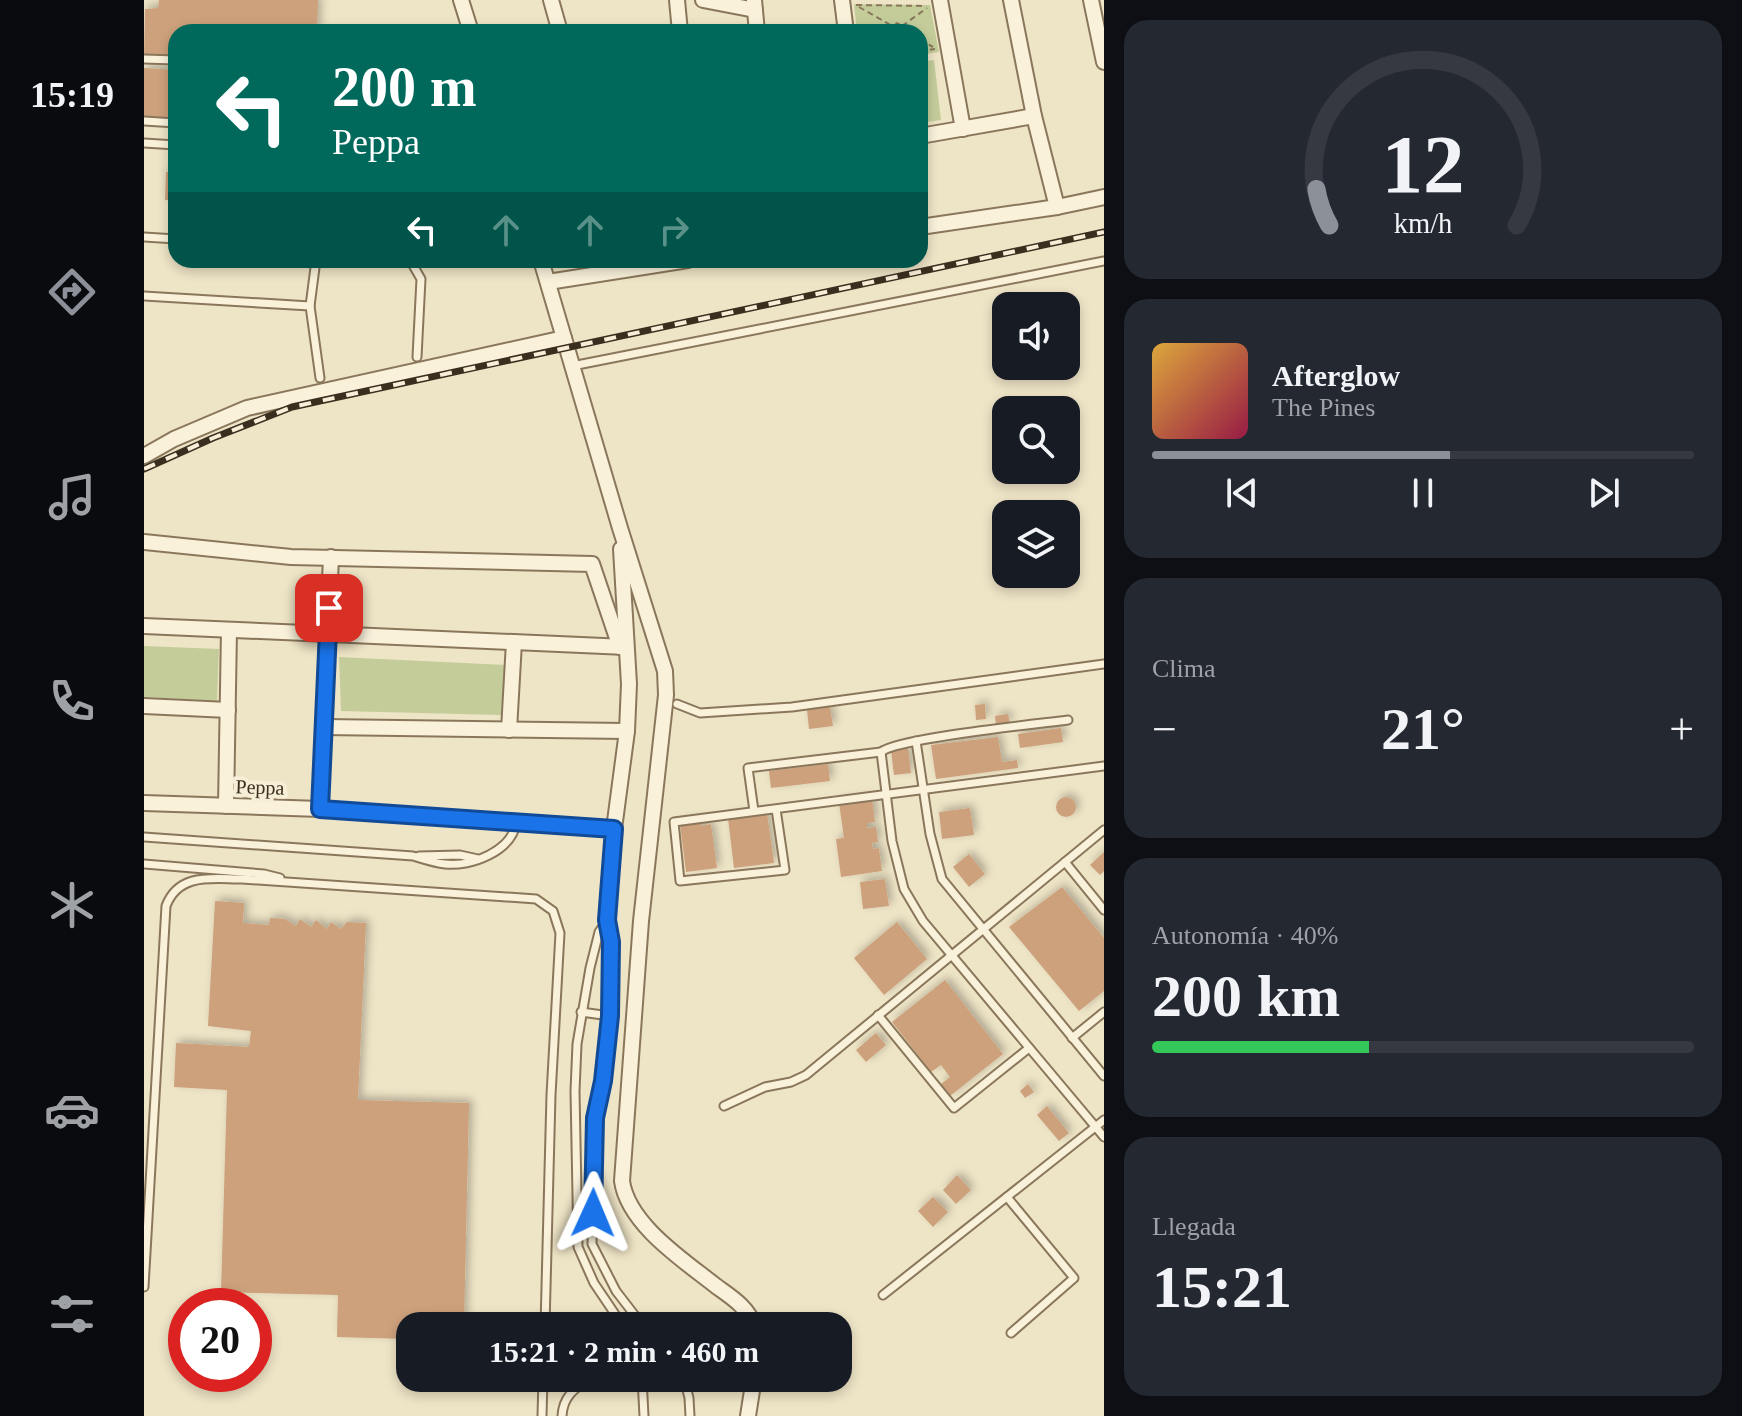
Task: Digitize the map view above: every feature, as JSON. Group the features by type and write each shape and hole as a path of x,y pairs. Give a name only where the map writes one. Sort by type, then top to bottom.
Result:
{"street":[{"path":"461,0 468,24"},
{"path":"551,0 558,24"},
{"path":"677,0 679,24"},
{"path":"703,0 754,5"},
{"path":"940,0 963,129"},
{"path":"1011,0 1034,116 1057,207"},
{"path":"1091,0 1104,62"},
{"path":"847,24 850,3"},
{"path":"928,135 1034,116"},
{"path":"928,226 1104,197"},
{"path":"544,268 665,671 666,695 641,921 623,1191 632,1210 672,1251 747,1312"},
{"path":"548,282 609,268"},
{"path":"144,456 174,439 247,408 564,338"},
{"path":"614,829 627,731 629,684 623,647 620,528"},
{"path":"144,542 291,557 592,564 623,647"},
{"path":"320,809 331,557"},
{"path":"144,626 623,647"},
{"path":"226,806 229,630"},
{"path":"509,730 514,642"},
{"path":"144,706 228,710"},
{"path":"324,727 627,731"},
{"name":"Peppa","path":"144,803 320,809 614,829"},
{"path":"748,1416 752,1392"}],"lane":[{"path":"144,59 168,60"},
{"path":"144,121 168,122"},
{"path":"144,143 168,144"},
{"path":"144,237 168,238"},
{"path":"571,366 1104,261"},
{"path":"315,268 310,306 320,378"},
{"path":"415,268 421,279 417,357"},
{"path":"144,296 310,306"},
{"path":"677,704 700,713 792,707 1104,664"},
{"path":"754,811 748,768 881,752 888,746 916,741 1068,720"},
{"path":"916,741 930,834 942,879 1104,1076"},
{"path":"881,752 892,841 904,889 923,921 951,956 1104,1137"},
{"path":"776,809 785,870 680,881 674,822 1104,766"},
{"path":"144,837 413,856 445,864 461,864 478,859 505,844 513,835 516,823"},
{"path":"614,829 607,920 611,942 610,1016 603,1081 595,1118 592,1244 611,1284 632,1312"},
{"path":"724,1106 765,1087 791,1082 806,1075 1104,830"},
{"path":"1065,862 1104,910"},
{"path":"144,864 264,874 297,882"},
{"path":"144,1287 166,906 176,888 194,879 297,882 536,899 548,906 557,918 560,933 551,1095 545,1312"},
{"path":"607,920 599,932 581,1012 575,1091 578,1247 594,1283 614,1312"},
{"path":"581,1012 610,1016"},
{"path":"1072,1038 1104,1012"},
{"path":"878,1015 954,1108 1029,1048"},
{"path":"883,1295 1104,1120"},
{"path":"1007,1197 1074,1278 1011,1333"},
{"path":"542,1416 543,1392"},
{"path":"562,1416 562,1405 570,1392"},
{"path":"643,1392 644,1416"},
{"path":"688,1392 690,1416"}],"path":[{"path":"850,3 858,19"},
{"path":"850,3 929,6 905,24"},
{"path":"850,3 888,24"},
{"path":"928,44 937,49"}],"green space":[{"path":"854,4 930,5 939,52 928,54 928,24 856,24"},
{"path":"934,60 941,120 928,122 928,61"},
{"path":"144,646 219,649 217,701 144,697"},
{"path":"339,657 506,665 501,715 341,711"}],"building":[{"path":"159,0 318,0 317,24 168,24 168,57 144,56 145,9 158,8"},
{"path":"144,68 168,70 168,118 144,116"},
{"path":"166,172 168,172 168,200 165,200"},
{"path":"985,704 986,719 976,720 975,705"},
{"path":"830,707 833,726 809,729 807,710"},
{"path":"1008,714 1010,723 996,725 995,716"},
{"path":"1061,728 1063,742 1020,748 1018,734"},
{"path":"998,737 1002,762 1017,760 1018,768 936,779 931,745"},
{"path":"908,748 911,773 894,775 891,750"},
{"path":"828,764 830,781 771,788 769,771"},
{"path":"1066,797 1073,800 1076,807 1073,814 1066,817 1059,814 1056,807 1059,800"},
{"path":"872,799 875,822 867,823 867,828 876,827 878,842 872,843 873,849 879,848 882,871 841,877 836,839 844,838 839,803"},
{"path":"970,808 974,835 942,839 939,812"},
{"path":"767,813 774,863 734,868 728,818"},
{"path":"701,822 701,826 711,824 717,868 686,872 680,824"},
{"path":"1104,852 1104,871 1100,875 1090,865"},
{"path":"969,854 985,874 969,887 953,867"},
{"path":"885,879 889,906 863,909 860,882"},
{"path":"1062,887 1104,938 1104,991 1079,1011 1009,927"},
{"path":"215,901 244,903 243,923 269,925 270,918 285,919 296,926 300,919 311,927 316,920 327,929 331,922 341,929 347,922 366,923 358,1100 469,1103 464,1312 396,1312 396,1339 337,1337 338,1295 272,1293 272,1288 221,1288 227,1090 174,1087 176,1043 249,1047 251,1031 208,1026"},
{"path":"897,922 927,959 884,995 854,958"},
{"path":"945,980 1003,1054 950,1096 941,1084 950,1077 941,1065 931,1072 892,1022"},
{"path":"876,1033 886,1045 866,1062 856,1050"},
{"path":"1028,1084 1034,1092 1025,1098 1020,1091"},
{"path":"1047,1106 1069,1133 1059,1141 1037,1115"},
{"path":"957,1175 971,1190 956,1204 943,1190"},
{"path":"933,1197 948,1212 933,1227 918,1211"}],"railway":[{"path":"144,469 292,407 1104,232"}],"route":[{"path":"329,608 320,809 614,829 607,920 611,942 610,1016 603,1081 595,1118 593,1213"}]}
